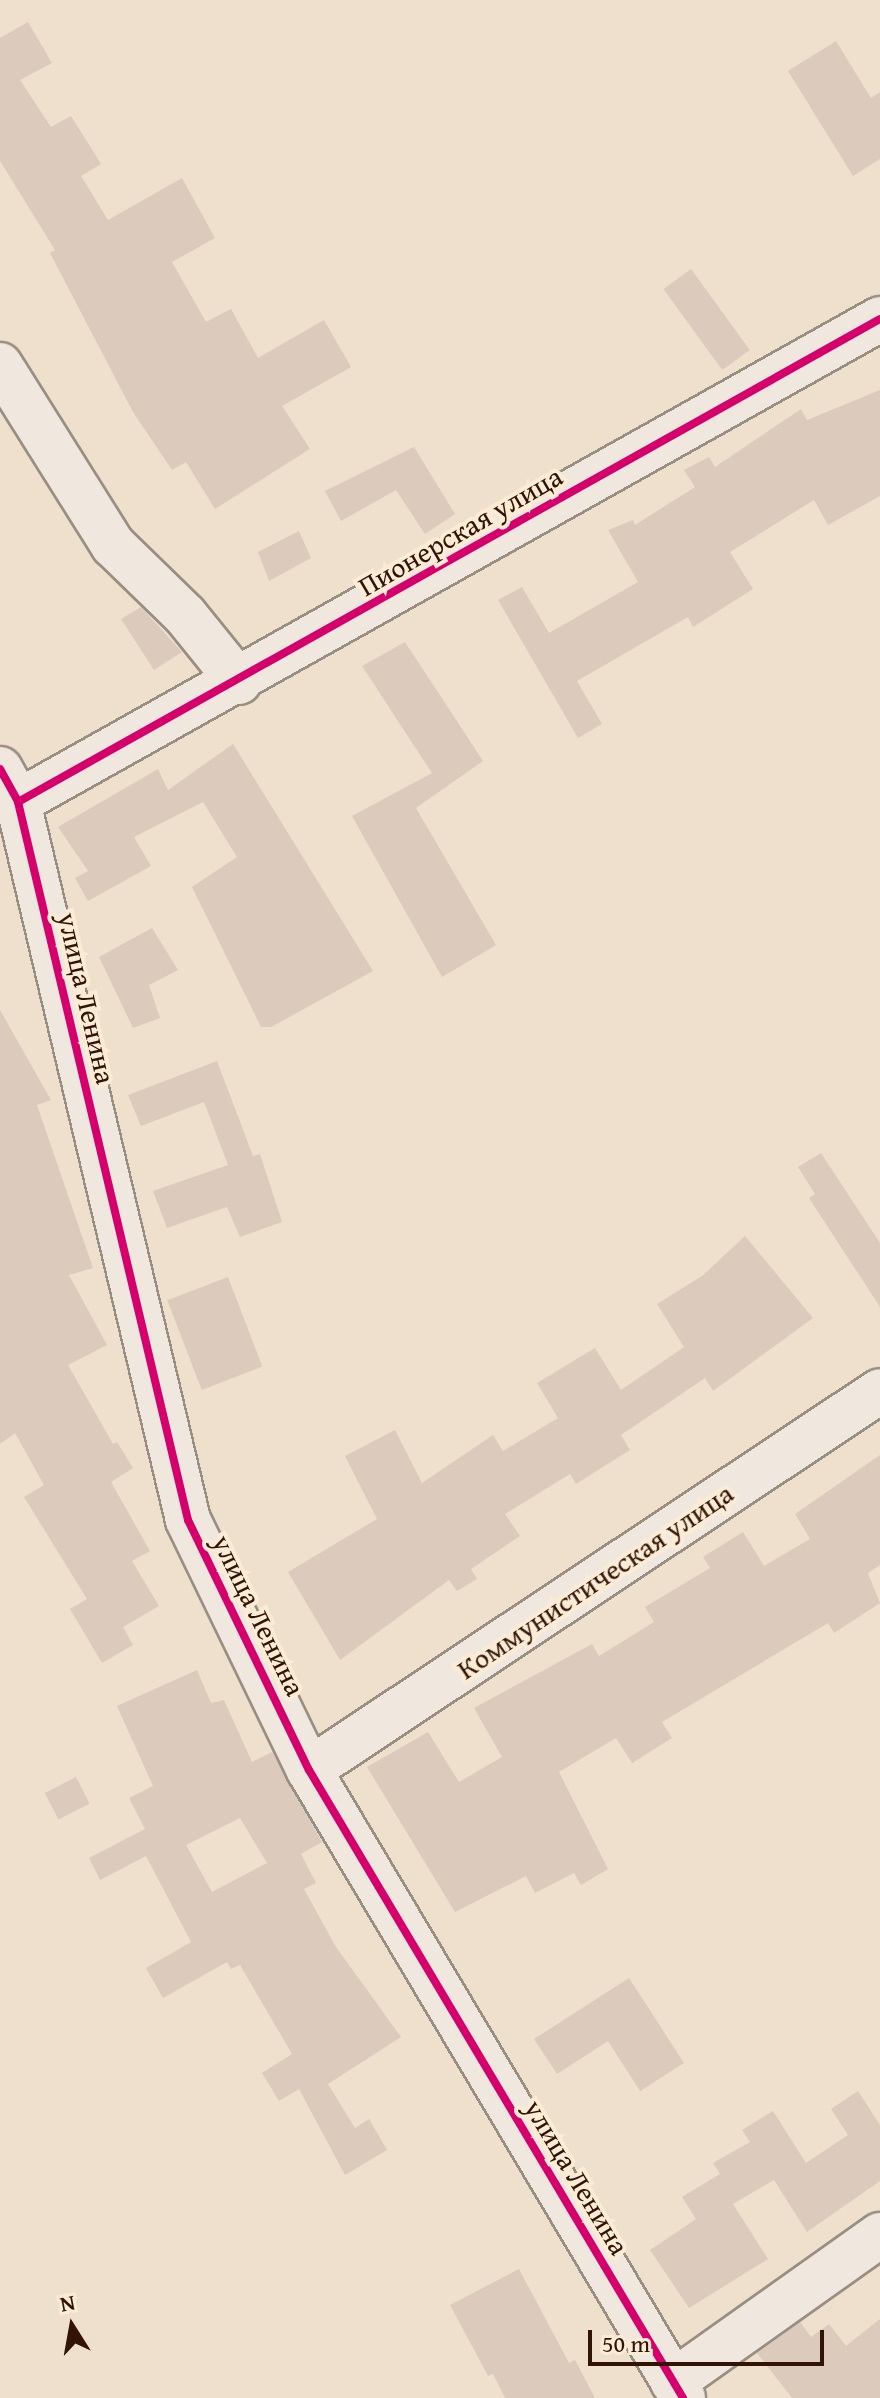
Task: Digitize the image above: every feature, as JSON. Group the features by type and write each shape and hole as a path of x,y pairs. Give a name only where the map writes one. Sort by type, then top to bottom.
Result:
{"street":[{"name":"Пионерская улица","path":"9,785 239,682 880,319"},
{"path":"0,365 113,545 185,615 239,682"},
{"name":"улица Ленина","path":"9,785 188,1520 309,1770 678,2390"},
{"name":"Коммунистическая улица","path":"309,1770 880,1391"},
{"path":"678,2390 880,2235"}],"building":[{"path":"28,22 52,63 20,80 51,127 71,116 101,164 81,176 108,220 182,178 215,238 172,262 206,322 231,309 258,358 324,320 351,367 282,406 310,449 215,509 186,462 172,470 133,412 50,253 55,250 0,161 0,38"},
{"path":"836,41 871,98 880,92 880,159 853,176 788,71"},
{"path":"691,269 750,350 722,370 663,289"},
{"path":"880,390 880,496 828,525 814,500 730,552 753,589 693,627 688,617 577,681 602,724 578,738 498,600 522,587 549,633 638,582 608,530 633,520 635,525 695,487 684,470 709,457 715,467 801,409 807,420"},
{"path":"414,447 455,514 425,534 396,490 341,521 325,491"},
{"path":"299,531 311,558 269,581 258,552"},
{"path":"141,607 182,652 154,670 121,619"},
{"path":"405,642 483,761 416,808 496,945 442,977 352,816 432,773 362,666"},
{"path":"233,744 373,971 271,1027 261,1027 192,887 237,857 203,802 134,837 151,866 88,901 75,878 88,871 58,827 158,769 168,790"},
{"path":"152,928 178,970 149,985 160,1018 133,1028 99,957"},
{"path":"0,1010 51,1100 37,1105 93,1268 69,1275 107,1345 68,1365 113,1444 117,1442 133,1468 111,1482 150,1551 132,1561 159,1606 123,1627 133,1645 102,1663 70,1609 87,1599 24,1497 44,1485 15,1433 0,1444"},
{"path":"217,1061 253,1156 260,1154 282,1222 240,1237 227,1207 167,1228 153,1191 228,1165 204,1102 141,1126 128,1095"},
{"path":"821,1153 880,1243 880,1307 809,1198 815,1194 798,1167"},
{"path":"745,1236 813,1318 713,1391 705,1378 621,1435 630,1450 576,1484 570,1474 505,1514 520,1536 471,1569 477,1579 457,1591 449,1580 340,1660 288,1572 377,1519 345,1456 395,1430 422,1483 493,1435 503,1451 558,1418 537,1383 595,1348 621,1390 684,1347 657,1304 702,1276"},
{"path":"228,1277 262,1367 202,1390 167,1300"},
{"path":"880,1455 880,1565 868,1573 880,1603 834,1633 828,1623 662,1722 672,1738 632,1763 616,1738 559,1772 608,1869 581,1885 574,1873 535,1893 526,1876 455,1912 367,1767 428,1732 459,1782 502,1757 474,1708 592,1644 599,1656 654,1622 645,1607 710,1568 703,1557 743,1532 764,1566 810,1539 795,1514"},
{"path":"197,1670 211,1703 224,1700 252,1762 272,1752 322,1842 301,1854 316,1883 304,1889 336,1947 401,2037 328,2084 355,2128 369,2119 387,2150 345,2175 299,2089 279,2101 262,2073 292,2054 240,1965 231,1969 227,1962 163,1998 146,1968 191,1942 146,1856 100,1880 89,1858 145,1829 129,1798 153,1786 117,1706","holes":["240,1818 267,1863 212,1892 186,1845"]},
{"path":"76,1777 90,1804 58,1820 45,1793"},
{"path":"629,1978 684,2063 640,2091 608,2041 557,2074 534,2039"},
{"path":"858,2091 880,2125 880,2181 807,2232 774,2180 733,2204 768,2259 689,2308 650,2250 696,2219 682,2197 720,2174 713,2163 750,2142 742,2130 773,2111 806,2163 848,2135 831,2109"},
{"path":"519,2269 569,2363 575,2360 595,2398 505,2398 493,2374 488,2376 450,2305"},
{"path":"880,2319 880,2398 792,2398 757,2353 800,2322 811,2337 829,2324 846,2346"}],"cycle path":[{"path":"18,802 880,319"},
{"path":"0,769 18,802 188,1520 309,1770 683,2398"}]}
